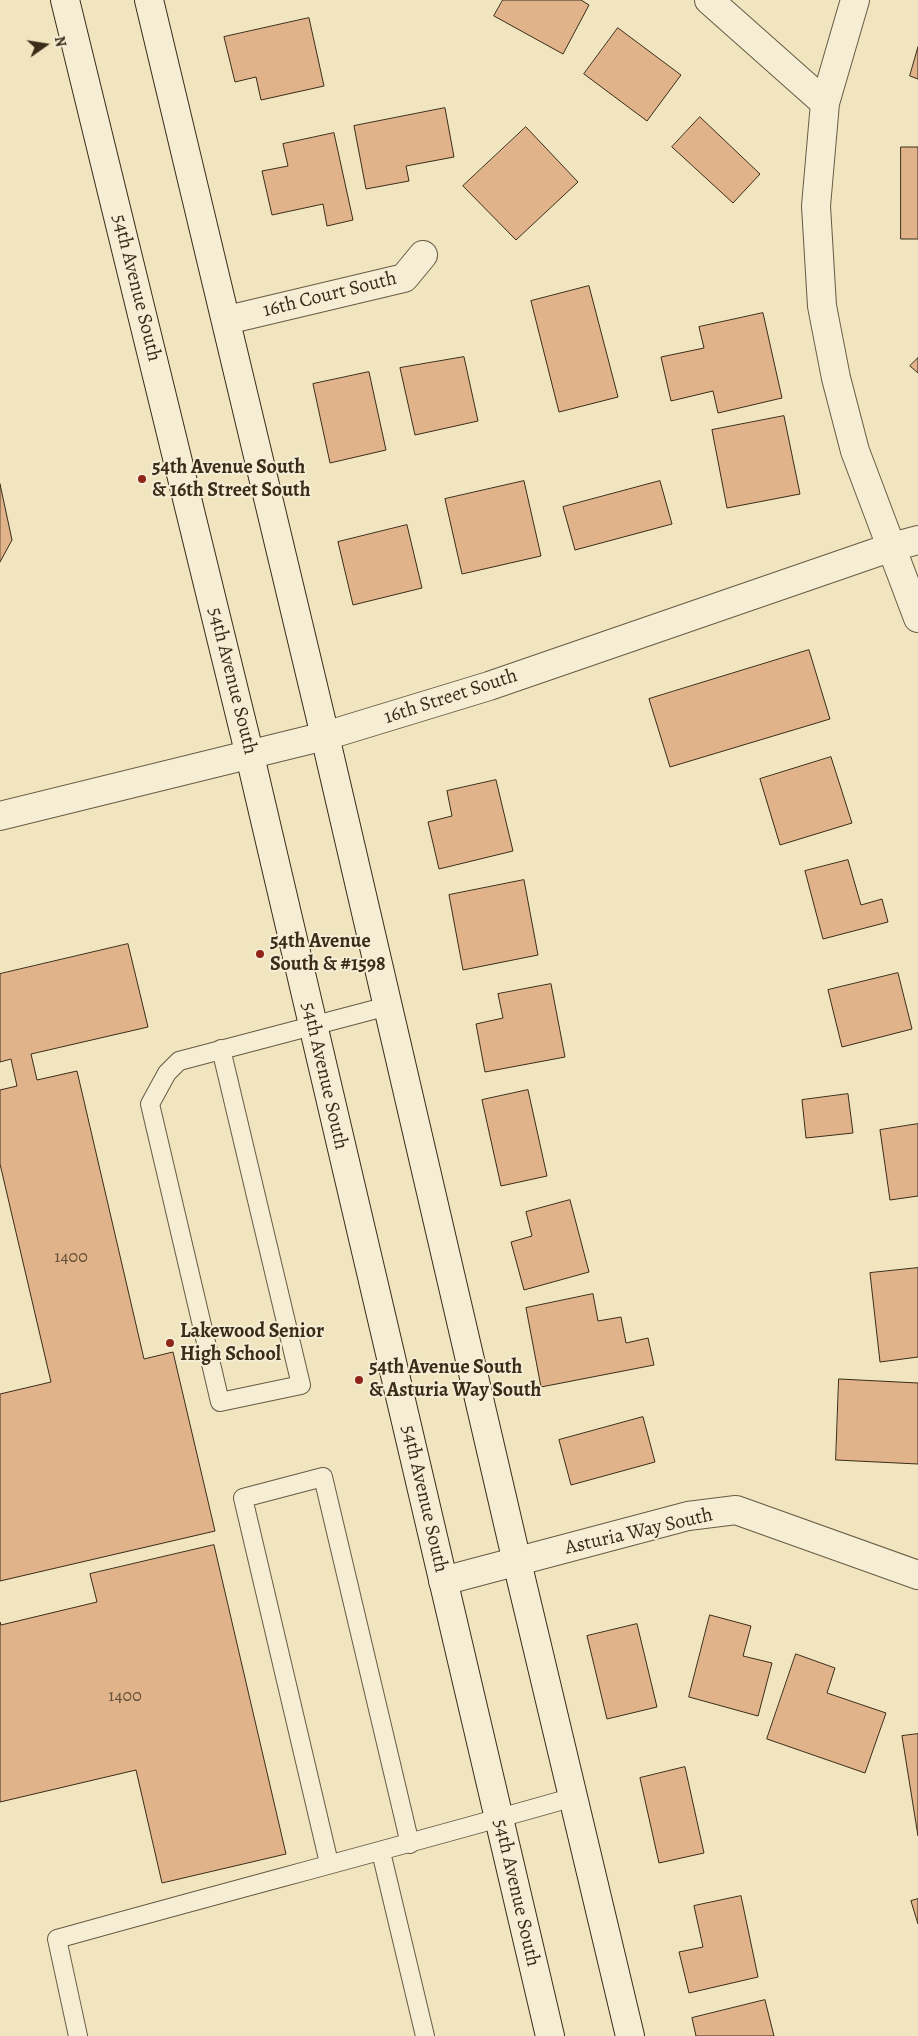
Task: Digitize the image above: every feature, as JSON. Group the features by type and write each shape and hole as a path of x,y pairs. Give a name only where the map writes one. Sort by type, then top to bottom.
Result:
{"main road":[{"name":"54th Avenue South","path":"65,0 250,756 550,2036"},
{"path":"149,0 227,320 517,1562 630,2036"},
{"path":"709,0 825,104"},
{"path":"855,0 825,104 816,206 822,306 836,378 855,451 918,618"},
{"name":"16th Court South","path":"227,320 404,278 423,255"},
{"name":"16th Street South","path":"0,816 325,736 489,686 892,547 918,540"},
{"name":"Asturia Way South","path":"444,1581 688,1516 736,1510 918,1575"}],"lane":[{"path":"221,1050 301,1385 220,1402 150,1104 167,1073 178,1061 388,1006"},
{"path":"329,1863 243,1498 323,1478 410,1844"},
{"path":"78,2036 57,1939 329,1863 381,1852 574,1797"},
{"path":"381,1852 425,2036"}],"building":[{"path":"503,0 581,0 589,5 563,54 494,16"},
{"path":"309,18 324,86 261,100 256,77 235,82 224,37"},
{"path":"618,28 681,75 647,121 584,74"},
{"path":"918,47 918,79 910,76"},
{"path":"445,108 454,157 406,166 409,181 366,189 354,126"},
{"path":"700,117 760,174 733,203 672,147"},
{"path":"526,127 578,182 516,240 463,186"},
{"path":"334,133 353,220 327,226 323,204 272,215 262,171 288,166 283,144"},
{"path":"901,147 918,147 918,239 901,239"},
{"path":"589,286 618,397 559,412 531,301"},
{"path":"763,313 782,398 718,413 713,391 671,401 661,357 704,348 699,327"},
{"path":"464,357 478,421 415,435 400,368"},
{"path":"918,358 918,373 910,366"},
{"path":"369,372 386,450 330,463 313,384"},
{"path":"784,416 800,494 727,508 712,430"},
{"path":"524,481 541,556 462,574 445,499"},
{"path":"660,481 672,524 575,550 563,507"},
{"path":"0,484 12,540 0,562"},
{"path":"407,525 422,588 353,605 338,542"},
{"path":"809,650 830,719 670,767 649,699"},
{"path":"831,757 852,823 780,845 760,779"},
{"path":"496,780 513,851 439,869 428,822 452,816 447,791"},
{"path":"848,860 861,905 882,899 888,922 823,939 805,871"},
{"path":"524,880 538,955 463,970 449,895"},
{"name":"Lakewood Senior High School","path":"128,944 148,1027 31,1054 37,1080 77,1071 144,1359 173,1352 215,1531 0,1581 0,1394 51,1382 0,1164 0,1090 17,1086 11,1059 0,1062 0,974"},
{"path":"898,973 912,1029 842,1047 828,990"},
{"path":"551,984 565,1057 485,1072 476,1024 503,1018 498,994"},
{"path":"528,1090 547,1176 501,1186 482,1100"},
{"path":"848,1094 853,1133 806,1138 802,1100"},
{"path":"918,1124 918,1196 890,1200 880,1130"},
{"path":"570,1200 589,1272 524,1290 511,1242 532,1236 526,1212"},
{"path":"918,1268 918,1357 880,1362 870,1273"},
{"path":"593,1294 598,1321 621,1317 626,1343 648,1338 654,1365 541,1387 526,1308"},
{"path":"839,1379 918,1383 918,1464 836,1460"},
{"path":"643,1417 655,1462 571,1485 559,1440"},
{"path":"214,1545 286,1854 162,1883 136,1770 0,1802 0,1622 1,1625 97,1602 90,1574"},
{"path":"710,1615 751,1626 743,1656 772,1663 758,1716 689,1697"},
{"path":"637,1624 657,1707 607,1719 587,1636"},
{"path":"796,1654 835,1668 827,1693 886,1713 865,1773 767,1739"},
{"path":"918,1734 918,1836 902,1736"},
{"path":"685,1767 704,1853 659,1863 640,1778"},
{"path":"741,1896 758,1977 689,1993 679,1952 703,1947 694,1906"},
{"path":"918,1899 918,1924 911,1901"},
{"path":"765,2000 774,2036 696,2036 692,2018"}],"place":[{"name":"54th Avenue South & 16th Street South","path":"142,479"},
{"name":"54th Avenue South & #1598","path":"260,954"},
{"name":"Lakewood Senior High School","path":"170,1343"},
{"name":"54th Avenue South & Asturia Way South","path":"359,1380"}]}
